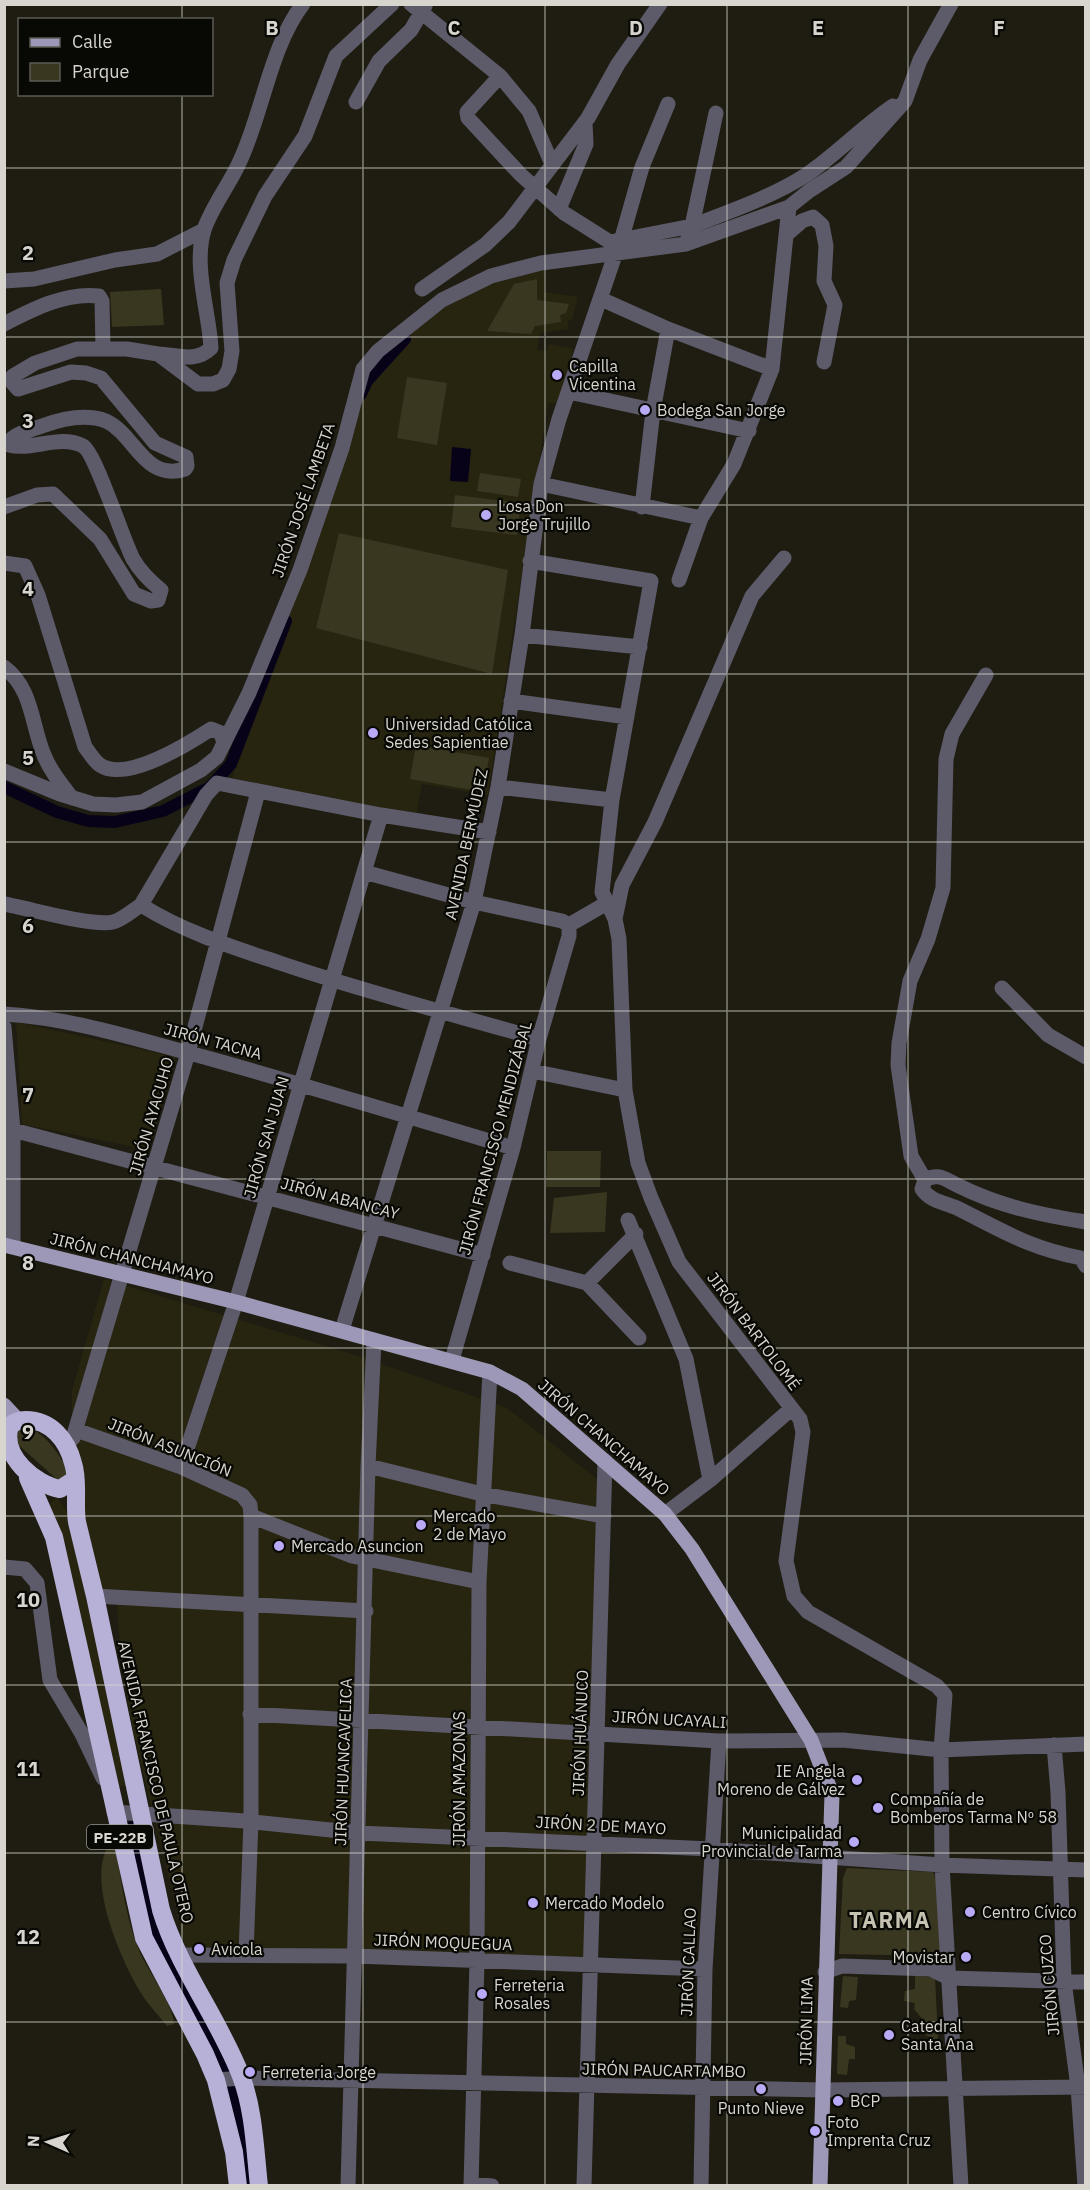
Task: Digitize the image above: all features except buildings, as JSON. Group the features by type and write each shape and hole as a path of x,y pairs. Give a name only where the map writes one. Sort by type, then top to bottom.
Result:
{"highway":[{"name":"PE-22B","path":"39,1420 51,1426 66,1445 74,1463 75,1480 60,1489 28,1479 8,1461 4,1444 5,1435 11,1423 39,1420"},
{"name":"AVENIDA FRANCISCO DE PAULA OTERO","path":"28,1479 54,1537 144,1938 206,2054 229,2079 252,2126 259,2186"},
{"name":"AVENIDA FRANCISCO DE PAULA OTERO","path":"75,1480 77,1522 95,1596 161,1910 179,1954 227,2044 238,2186"}],"main road":[{"name":"JIRÓN CHANCHAMAYO","path":"9,1246 236,1302 342,1330 374,1341 452,1360 490,1372 522,1389 665,1515 692,1549 811,1740 832,1794 829,1857"},
{"path":"4,1405 11,1423"},
{"name":"JIRÓN LIMA","path":"820,2186 829,1857"}],"street":[{"path":"9,391 16,372 77,349 127,349 196,357 203,356 211,348 202,275 204,230 241,160 286,31 303,4"},
{"path":"158,354 198,384 213,384 223,380 229,369 232,351 227,283 234,261 265,196 305,136 336,56 392,4"},
{"path":"422,289 485,245 509,222 585,122 618,64 660,4"},
{"path":"500,76 466,116 504,159 559,209 615,246 686,244 789,207 846,167 905,101 921,60 951,4"},
{"path":"356,102 379,61 411,30 420,7 500,76 529,111 552,164"},
{"path":"615,246 692,226 790,184 832,155 871,121 905,101"},
{"name":"AVENIDA BERMÚDEZ","path":"342,1330 376,1226 474,902 498,787 522,635 541,484 601,299 615,246 642,167 668,104"},
{"path":"686,244 692,226 716,113"},
{"path":"559,209 586,144 585,122"},
{"path":"679,580 701,518 734,464 772,369 789,207"},
{"path":"787,234 807,218 813,217 822,225 826,246 824,281 835,305 824,362"},
{"path":"4,281 34,279 115,260 158,254 204,230"},
{"name":"JIRÓN JOSÉ LAMBETA","path":"4,771 93,804 142,802 201,770 217,757 249,693 300,570 342,448 363,369 378,351 442,300 491,276 541,262 615,246"},
{"path":"4,324 48,303 69,298 99,296 102,301 103,349"},
{"path":"601,299 668,329 772,369"},
{"path":"642,507 653,411 668,329"},
{"path":"4,507 37,495 52,494 100,539 134,594 151,601 158,600 161,590 134,560 106,497 92,454 83,446 72,443 48,442 16,447 9,445 9,442 16,435 62,419 86,418 107,422 148,463 160,469 185,469 187,466 186,457 155,443 100,378 71,372 51,376 23,388 9,391"},
{"path":"569,392 749,431"},
{"path":"541,484 701,518"},
{"name":"JIRÓN BARTOLOMÉ","path":"615,919 622,885 660,811 752,596 784,558"},
{"path":"364,872 474,902 562,921 569,925 607,903 602,892 612,800 651,581 530,561"},
{"path":"4,563 25,566 38,595 85,747 99,764 107,768 128,768 178,750 211,729 221,733 224,743"},
{"path":"522,635 640,647"},
{"path":"4,667 21,685 35,720 44,755 72,798"},
{"path":"925,1180 916,1168 909,1148 898,1065 898,1043 910,981 928,939 943,888 946,759 952,734 986,675"},
{"path":"511,701 627,717"},
{"path":"4,904 94,922 112,922 141,905 206,795 217,783 381,815 489,832"},
{"path":"498,787 612,800"},
{"name":"JIRÓN AYACUHO","path":"66,1445 74,1438 124,1274 188,1053 258,792"},
{"name":"JIRÓN SAN JUAN","path":"181,1467 236,1302 381,815"},
{"name":"JIRÓN BARTOLOMÉ","path":"607,903 615,919 619,939 625,1090 638,1163 679,1262 790,1409 800,1419 803,1432 786,1561 794,1596 808,1612 834,1629 898,1662 942,1690 946,1703 941,1750"},
{"path":"141,905 163,919 218,943 331,980 539,1039"},
{"name":"JIRÓN FRANCISCO MENDIZÁBAL","path":"452,1360 513,1148 539,1039 569,936 569,925"},
{"path":"1002,988 1048,1035 1086,1057"},
{"name":"JIRÓN TACNA","path":"4,1014 29,1016 110,1032 300,1084 513,1148"},
{"path":"4,1027 13,1130 9,1246"},
{"path":"532,1071 625,1090"},
{"name":"JIRÓN ABANCAY","path":"13,1130 483,1255"},
{"path":"1086,1222 1021,1211 976,1194 943,1177 933,1175 925,1180 922,1189 927,1197 954,1207 1025,1244 1081,1258 1086,1266"},
{"path":"587,1283 632,1227 686,1359 710,1480"},
{"path":"510,1263 587,1283 639,1338"},
{"name":"JIRÓN HUANCAVELICA","path":"348,2186 366,1611 368,1466 374,1341"},
{"name":"JIRÓN AMAZONAS","path":"471,2185 477,1961 479,1582 490,1372"},
{"path":"665,1515 710,1480 790,1409"},
{"name":"JIRÓN ASUNCIÓN","path":"76,1430 181,1467 242,1495 250,1505 252,1516"},
{"name":"JIRÓN HUÁNUCO","path":"584,2186 606,1461"},
{"path":"368,1466 482,1494 604,1516"},
{"path":"246,1954 251,1821 252,1516 352,1556 479,1582"},
{"path":"4,1567 25,1569 37,1583 50,1680 82,1734 110,1792"},
{"path":"95,1596 366,1611"},
{"name":"JIRÓN UCAYALI","path":"250,1714 362,1722 477,1725 719,1741 843,1740 941,1750 1086,1744"},
{"name":"JIRÓN CALLAO","path":"701,2186 705,1969 719,1741"},
{"name":"JIRÓN CUZCO","path":"1054,1745 1058,1792 1064,1981 1082,2087 1085,2186"},
{"path":"941,1750 942,1864 953,2088 961,2186"},
{"name":"JIRÓN 2 DE MAYO","path":"114,1812 251,1821 359,1833 594,1843 942,1864 1086,1870"},
{"name":"JIRÓN MOQUEGUA","path":"179,1954 355,1956 705,1969"},
{"path":"825,1972 842,1966 931,1969 949,1978 1086,1982"},
{"name":"JIRÓN PAUCARTAMBO","path":"229,2079 702,2089 1082,2087"},
{"path":"471,2185 492,2186"}],"shaded area":[{"path":"544,269 544,292 578,297 572,320 568,321 568,329 540,333 537,350 547,351 549,344 573,348 565,403 548,403 488,795 422,784 416,816 232,778 364,392 416,329 459,297 497,279"},
{"path":"452,447 471,449 468,482 450,481"},
{"path":"16,1022 176,1057 149,1150 22,1124"},
{"path":"104,1279 359,1356 507,1408 607,1487 585,1964 188,1957 133,1731 121,1659 117,1606 102,1592 76,1547 127,1786 116,1786 58,1524 48,1505 57,1497 67,1512 71,1475 72,1390"}],"green space":[{"path":"537,279 537,300 569,304 566,313 560,315 561,322 535,326 531,334 487,331 514,284"},
{"path":"161,289 164,325 112,327 110,292"},
{"path":"407,377 447,383 437,445 397,438"},
{"path":"480,473 521,479 518,497 477,491"},
{"name":"Losa Don Jorge Trujillo","path":"455,495 521,503 517,535 451,527"},
{"path":"339,533 508,570 492,674 316,628"},
{"path":"416,745 489,758 483,792 410,779"},
{"path":"547,1151 601,1151 600,1187 546,1187"},
{"path":"607,1192 605,1232 550,1233 554,1198"},
{"path":"24,1427 44,1438 61,1458 69,1472 60,1482 14,1441 15,1430"},
{"path":"112,1846 116,1852 134,1937 142,1957 170,2007 174,2024 167,2026 144,1997 125,1962 109,1922 101,1882 102,1864 107,1848"},
{"path":"847,1868 933,1872 938,1883 940,1949 934,1956 839,1954 843,1878"},
{"path":"843,1976 858,1977 856,2000 849,2001 848,2008 840,2007"},
{"path":"915,1976 935,1977 938,2039 933,2040 923,2033 924,2021 914,2009 915,2003 904,2001 905,1991 915,1989"},
{"path":"838,2036 846,2036 846,2044 855,2047 855,2059 849,2059 847,2075 837,2074"}],"waterway":[{"path":"361,394 367,381 405,339"},
{"path":"4,787 57,812 88,821 115,822 163,811 210,787 231,764 286,621"},
{"path":"132,1831 155,1935 162,1953 207,2032 226,2074 239,2121 248,2186"}],"place":[{"name":"Capilla Vicentina","path":"557,375"},
{"name":"Bodega San Jorge","path":"645,410"},
{"name":"Losa Don Jorge Trujillo","path":"486,515"},
{"name":"Universidad Católica Sedes Sapientiae","path":"373,733"},
{"name":"Mercado 2 de Mayo","path":"421,1525"},
{"name":"Mercado Asuncion","path":"279,1546"},
{"name":"IE Angela Moreno de Gálvez","path":"857,1780"},
{"name":"Compañía de Bomberos Tarma Nº 58","path":"878,1808"},
{"name":"Municipalidad Provincial de Tarma","path":"854,1842"},
{"name":"Mercado Modelo","path":"533,1903"},
{"name":"Centro Cívico","path":"970,1912"},
{"name":"Avicola","path":"199,1949"},
{"name":"Movistar","path":"966,1957"},
{"name":"Ferreteria Rosales","path":"482,1994"},
{"name":"Catedral Santa Ana","path":"889,2035"},
{"name":"Ferreteria Jorge","path":"250,2072"},
{"name":"Punto Nieve","path":"761,2089"},
{"name":"BCP","path":"838,2101"},
{"name":"Foto Imprenta Cruz","path":"815,2131"}],"district":[{"name":"TARMA","path":"890,1919"}]}
